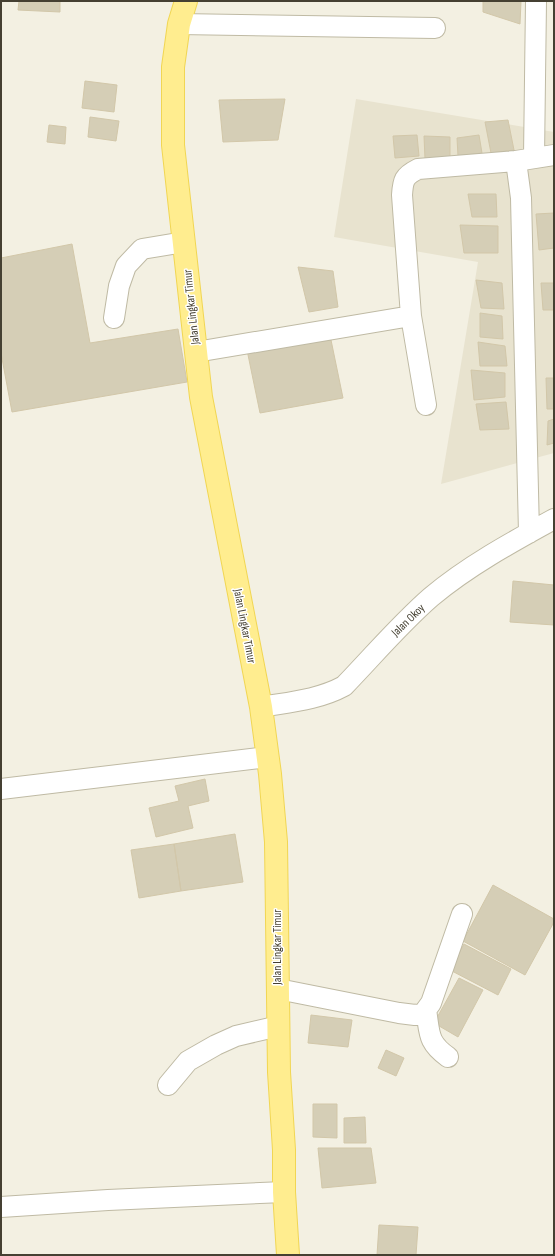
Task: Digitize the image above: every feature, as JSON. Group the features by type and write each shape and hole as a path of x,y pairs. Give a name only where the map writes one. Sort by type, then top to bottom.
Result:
{"main road":[{"name":"Jalan Lingkar Timur","path":"186,1 179,24 173,67 173,145 202,397 261,706 268,757 276,842 279,1026 278,1072 284,1150 284,1192 288,1255"}],"street":[{"path":"529,533 521,198 536,1"},
{"path":"179,24 435,28"},
{"path":"426,405 411,316 402,195 403,185 408,174 418,169 554,155"},
{"path":"114,318 119,286 126,266 142,249 184,242"},
{"path":"196,352 411,316"},
{"name":"Jalan Okoy","path":"261,706 315,698 344,686 401,625 432,597 469,569 554,519"},
{"path":"1,789 268,757"},
{"path":"278,989 398,1013 415,1015 423,1014 431,1003 462,914"},
{"path":"426,1010 433,1044 448,1057"},
{"path":"168,1085 188,1061 216,1045 236,1036 279,1026"},
{"path":"1,1207 100,1200 284,1192"}],"shaded area":[{"path":"356,99 554,132 554,453 441,484 478,262 334,237"}],"building":[{"path":"19,1 60,1 60,12 18,10"},
{"path":"483,1 521,1 520,24 483,12"},
{"path":"85,81 117,85 114,112 82,108"},
{"path":"285,99 278,140 223,142 219,100"},
{"path":"90,117 119,121 116,141 88,137"},
{"path":"508,120 514,150 491,153 485,122"},
{"path":"49,125 66,127 65,144 47,142"},
{"path":"417,135 419,156 395,158 393,136"},
{"path":"479,135 482,153 458,156 457,138"},
{"path":"424,136 450,137 450,158 425,159"},
{"path":"468,194 496,194 497,217 472,217"},
{"path":"554,213 554,248 539,250 536,214"},
{"path":"460,225 498,226 498,253 464,253"},
{"path":"72,244 90,343 178,329 187,382 12,412 1,353 1,258"},
{"path":"298,267 333,271 338,307 309,312"},
{"path":"476,280 502,283 504,309 481,308"},
{"path":"541,283 554,283 554,310 543,310"},
{"path":"480,313 502,316 503,339 480,337"},
{"path":"331,340 343,398 260,413 247,350"},
{"path":"478,342 505,346 507,366 480,366"},
{"path":"471,370 505,373 505,397 474,400"},
{"path":"546,378 554,378 554,409 547,409"},
{"path":"506,402 509,429 480,430 476,404"},
{"path":"554,419 554,443 547,445 548,421"},
{"path":"513,581 554,585 554,625 510,622"},
{"path":"205,779 209,801 188,806 193,828 156,837 149,808 179,801 175,786"},
{"path":"235,834 243,882 181,891 174,844"},
{"path":"174,844 181,891 139,898 131,850"},
{"path":"493,885 554,919 554,922 525,975 463,941"},
{"path":"464,944 511,969 498,995 450,970"},
{"path":"459,978 483,990 458,1037 434,1023"},
{"path":"311,1015 352,1020 348,1047 308,1043"},
{"path":"386,1050 404,1058 396,1076 378,1068"},
{"path":"313,1104 337,1104 337,1138 313,1137"},
{"path":"365,1117 366,1143 344,1143 344,1118"},
{"path":"318,1148 371,1148 376,1183 322,1188"},
{"path":"379,1225 418,1227 416,1255 377,1255"}]}
